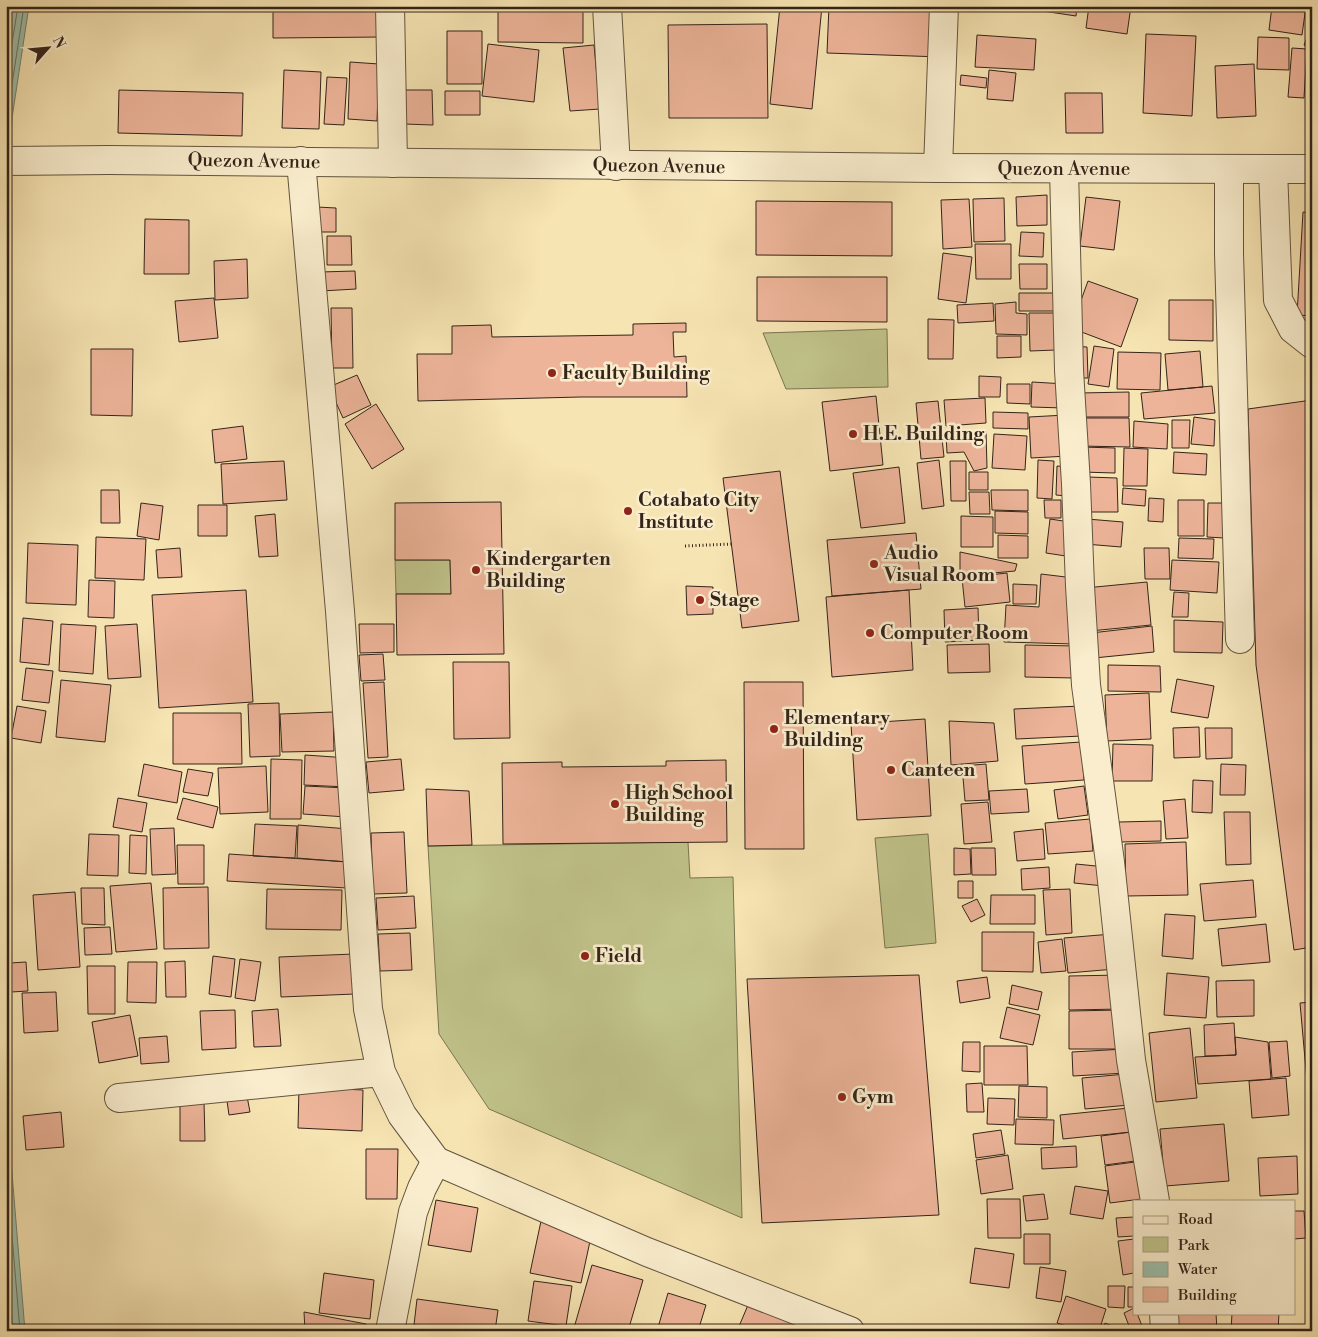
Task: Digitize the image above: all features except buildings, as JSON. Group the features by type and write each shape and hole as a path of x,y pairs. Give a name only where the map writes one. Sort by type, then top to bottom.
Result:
{"street":[{"path":"390,6 393,163"},
{"path":"607,6 616,166"},
{"path":"938,168 944,6"},
{"name":"Quezon Avenue","path":"6,162 109,160 301,161 616,166 1312,169"},
{"path":"301,161 340,611 368,1009 381,1072 402,1115 436,1161 647,1252 850,1331"},
{"path":"1064,169 1069,370 1086,686 1110,862 1131,1060 1155,1200"},
{"path":"1229,169 1229,253 1240,639"},
{"path":"1273,169 1278,300 1293,329 1312,344"},
{"path":"118,1098 381,1072"},
{"path":"390,1331 414,1212 422,1188 436,1161"},
{"path":"1164,1314 1165,1331"}],"path":[{"path":"685,546 732,544"}],"green space":[{"path":"887,329 888,387 786,389 763,333"},
{"path":"395,560 450,560 451,594 396,594"},
{"path":"928,834 936,943 885,948 875,838"},
{"name":"Field","path":"688,842 690,878 733,877 742,1218 489,1109 439,1034 428,846"}],"water":[{"path":"6,6 29,6 12,118 6,381"},
{"path":"6,453 8,865 6,1100"},
{"path":"6,1100 25,1331 6,1331"}],"pier":[{"path":"14,124 12,198 6,199 6,125"}],"place":[{"name":"Faculty Building","path":"552,373"},
{"name":"H.E. Building","path":"853,434"},
{"name":"Cotabato City Institute","path":"628,511"},
{"name":"Audio Visual Room","path":"874,564"},
{"name":"Kindergarten Building","path":"476,570"},
{"name":"Stage","path":"700,600"},
{"name":"Computer Room","path":"870,633"},
{"name":"Elementary Building","path":"774,729"},
{"name":"Canteen","path":"891,770"},
{"name":"High School Building","path":"615,804"},
{"name":"Field","path":"585,956"},
{"name":"Gym","path":"842,1097"}]}
